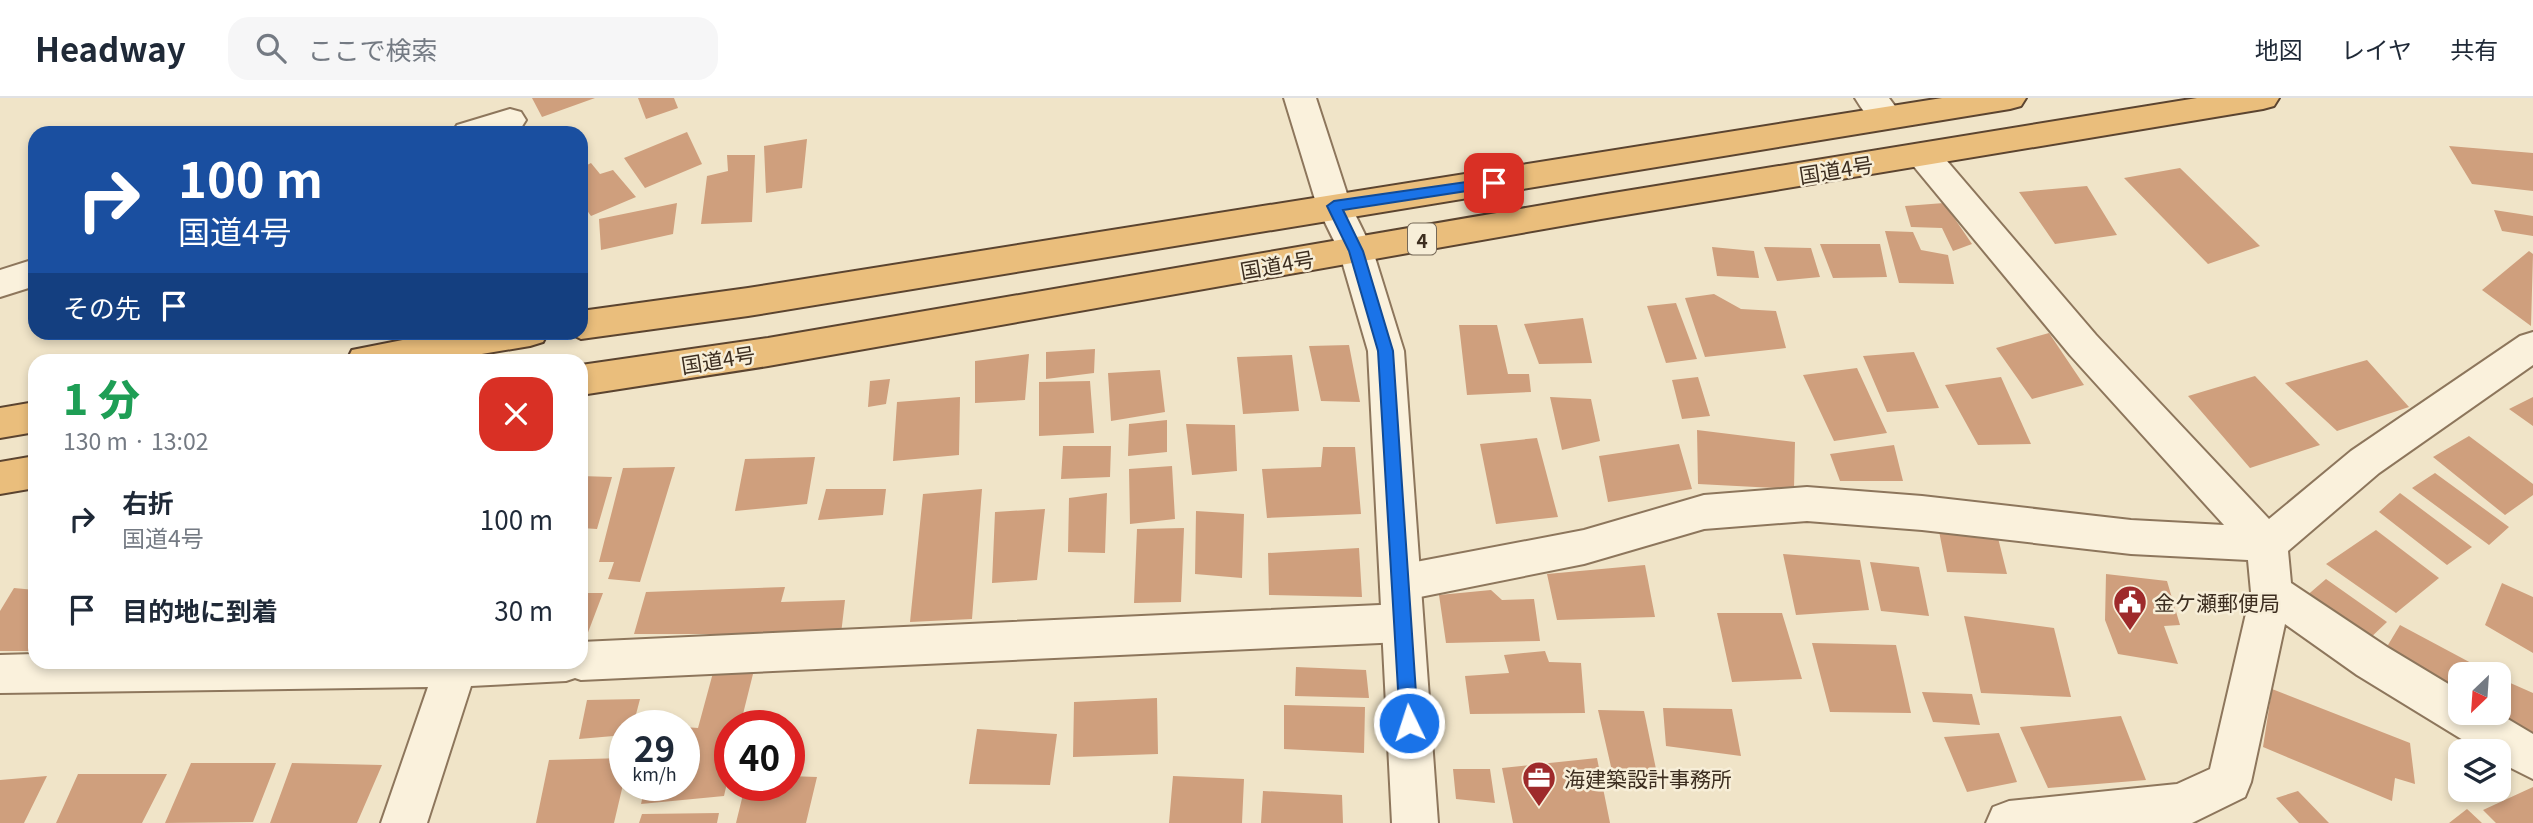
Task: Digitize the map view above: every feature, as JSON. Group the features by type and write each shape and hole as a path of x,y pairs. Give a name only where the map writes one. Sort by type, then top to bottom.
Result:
{"highway":[{"name":"国道4号","path":"588,324 748,302 1334,206 1494,183 1879,108 2010,98"},
{"name":"国道4号","path":"588,379 781,349 2263,98"},
{"path":"400,354 483,340"},
{"path":"0,423 28,418"},
{"path":"0,478 28,473"}],"street":[{"path":"1300,98 1334,206 1356,251 1385,351 1415,823"},
{"path":"486,126 509,117"},
{"path":"1923,155 2083,345 2267,544 2271,592 2229,782 2180,806 2009,823"},
{"path":"0,284 28,274"},
{"path":"588,661 1401,603 1704,512 1807,505 1922,513 2131,537 2267,544 2365,462 2533,346"},
{"path":"2271,592 2372,661 2533,758"},
{"path":"0,674 229,669"},
{"path":"404,823 456,669"}],"building":[{"path":"532,98 595,98 542,117"},
{"path":"638,98 674,98 678,108 646,119"},
{"path":"687,132 702,164 645,188 624,158"},
{"path":"807,139 802,188 766,193 764,146"},
{"path":"2449,146 2533,153 2533,191 2472,184"},
{"path":"727,155 755,155 752,222 701,224 707,176 728,171"},
{"path":"591,163 600,174 613,170 636,197 591,216 588,212 588,164"},
{"path":"2180,168 2260,246 2208,264 2124,178"},
{"path":"2087,186 2117,235 2055,244 2019,192"},
{"path":"677,203 673,234 601,250 599,219"},
{"path":"1944,203 1972,244 1953,251 1942,228 1911,227 1905,206"},
{"path":"2494,210 2533,216 2533,236 2502,231"},
{"path":"1885,231 1913,232 1921,250 1948,255 1954,284 1899,283"},
{"path":"1820,244 1880,244 1887,277 1833,278"},
{"path":"1712,247 1754,251 1759,278 1717,276"},
{"path":"1764,247 1811,248 1820,277 1777,281"},
{"path":"2529,251 2533,254 2531,326 2482,290"},
{"path":"1714,294 1741,309 1776,311 1786,348 1705,357 1685,298"},
{"path":"1676,303 1697,359 1666,363 1647,306"},
{"path":"1583,318 1592,363 1539,364 1524,324"},
{"path":"1459,325 1497,325 1508,374 1529,374 1531,392 1467,395"},
{"path":"2049,333 2084,385 2032,399 1996,348"},
{"path":"1349,345 1360,402 1321,401 1309,346"},
{"path":"1095,349 1094,373 1046,379 1046,352"},
{"path":"1914,352 1939,408 1887,412 1863,356"},
{"path":"1029,354 1025,400 975,403 975,361"},
{"path":"1292,355 1299,411 1243,414 1237,357"},
{"path":"2367,360 2409,407 2337,431 2285,383"},
{"path":"1857,368 1887,433 1834,441 1803,375"},
{"path":"1160,370 1165,412 1111,421 1108,373"},
{"path":"2255,376 2320,445 2250,468 2188,396"},
{"path":"1698,377 1710,416 1682,419 1672,380"},
{"path":"2001,377 2031,444 1978,445 1945,385"},
{"path":"890,379 886,404 868,407 870,381"},
{"path":"1090,381 1094,433 1039,436 1039,382"},
{"path":"960,397 959,455 893,461 897,402"},
{"path":"1550,397 1591,399 1600,441 1562,450"},
{"path":"2533,397 2533,426 2509,409"},
{"path":"1167,420 1167,452 1128,456 1129,424"},
{"path":"1186,424 1235,425 1237,471 1192,475"},
{"path":"1697,430 1795,442 1794,489 1698,484"},
{"path":"2469,436 2533,484 2533,495 2505,515 2433,457"},
{"path":"1537,438 1558,517 1496,524 1480,444"},
{"path":"1679,444 1692,489 1608,502 1599,456"},
{"path":"1894,445 1903,481 1840,481 1830,454"},
{"path":"1063,446 1111,446 1110,477 1061,479"},
{"path":"1323,447 1355,447 1361,514 1267,518 1262,469 1321,467"},
{"path":"815,457 807,504 735,511 745,459"},
{"path":"1172,466 1175,519 1130,524 1129,469"},
{"path":"675,467 640,582 608,579 614,562 599,562 623,468"},
{"path":"2435,473 2509,527 2489,545 2412,488"},
{"path":"588,476 612,477 597,529 588,528"},
{"path":"826,489 886,489 883,515 818,520"},
{"path":"982,489 972,619 910,622 923,494"},
{"path":"1107,493 1105,553 1068,552 1069,498"},
{"path":"2400,493 2472,547 2447,565 2379,512"},
{"path":"1045,509 1037,580 992,583 995,512"},
{"path":"1196,511 1244,514 1242,578 1195,574"},
{"path":"1938,526 1996,530 2007,574 1947,572"},
{"path":"1184,528 1181,602 1134,603 1137,529"},
{"path":"2376,530 2439,578 2396,613 2326,564"},
{"path":"1359,548 1362,597 1269,595 1268,553"},
{"path":"1783,554 1860,560 1869,610 1796,615"},
{"path":"1870,562 1919,567 1929,616 1881,611"},
{"path":"1645,565 1655,617 1557,620 1547,574"},
{"path":"2106,574 2167,581 2180,625 2164,626 2178,664 2118,654 2105,620"},
{"path":"2326,579 2387,622 2366,642 2304,598"},
{"path":"2502,583 2533,597 2533,653 2485,625"},
{"path":"785,587 781,602 845,600 841,634 634,634 646,592"},
{"path":"14,588 28,589 28,651 0,651 0,611"},
{"path":"1491,590 1502,600 1534,599 1540,641 1446,643 1439,595"},
{"path":"588,593 603,593 588,632"},
{"path":"1717,613 1782,613 1802,679 1732,682"},
{"path":"1964,616 2054,628 2071,697 1981,693"},
{"path":"2400,625 2469,662 2448,662 2448,691 2382,655"},
{"path":"1812,643 1896,645 1911,713 1830,712"},
{"path":"1545,651 1549,662 1581,663 1585,713 1470,714 1465,676 1509,673 1504,655"},
{"path":"1296,667 1366,670 1369,698 1295,696"},
{"path":"714,669 754,670 744,710 714,710 714,797 700,798 700,721"},
{"path":"2511,683 2533,693 2533,743 2503,725 2511,725"},
{"path":"2272,689 2410,743 2415,784 2395,778 2392,801 2263,747"},
{"path":"1922,692 1972,694 1980,725 1933,722"},
{"path":"1157,698 1158,754 1073,757 1074,702"},
{"path":"640,699 637,710 609,710 609,736 579,739 587,700"},
{"path":"1284,705 1365,707 1364,753 1284,749"},
{"path":"1663,708 1732,709 1741,756 1666,746"},
{"path":"1598,710 1644,711 1656,769 1612,771"},
{"path":"2121,716 2146,780 2048,788 2020,727"},
{"path":"977,729 1057,734 1050,785 969,784"},
{"path":"1999,733 2017,782 1967,792 1944,737"},
{"path":"609,758 609,801 619,801 614,823 536,823 549,760"},
{"path":"1597,758 1610,823 1513,823 1502,768"},
{"path":"191,763 276,763 253,822 165,823"},
{"path":"292,763 382,765 357,823 270,823"},
{"path":"1453,769 1490,769 1495,803 1456,799"},
{"path":"78,774 167,774 142,823 56,823"},
{"path":"47,776 24,823 0,823 0,780"},
{"path":"1173,776 1244,779 1242,823 1169,823"},
{"path":"805,777 817,777 806,823 736,823 741,801 805,801"},
{"path":"2533,787 2533,823 2496,823 2483,810 2500,802 2511,802 2511,797"},
{"path":"1263,791 1342,795 1343,823 1261,823"},
{"path":"2298,791 2329,823 2299,823 2276,798"},
{"path":"642,801 672,801 641,804"},
{"path":"2467,809 2482,823 2449,823"},
{"path":"719,813 717,823 639,823 642,814"}],"place":[{"name":"金ケ瀬郵便局","path":"2130,632"},
{"name":"海建築設計事務所","path":"1539,808"}],"route":[{"path":"1409,723 1385,351 1356,251 1334,206 1494,183"}]}
